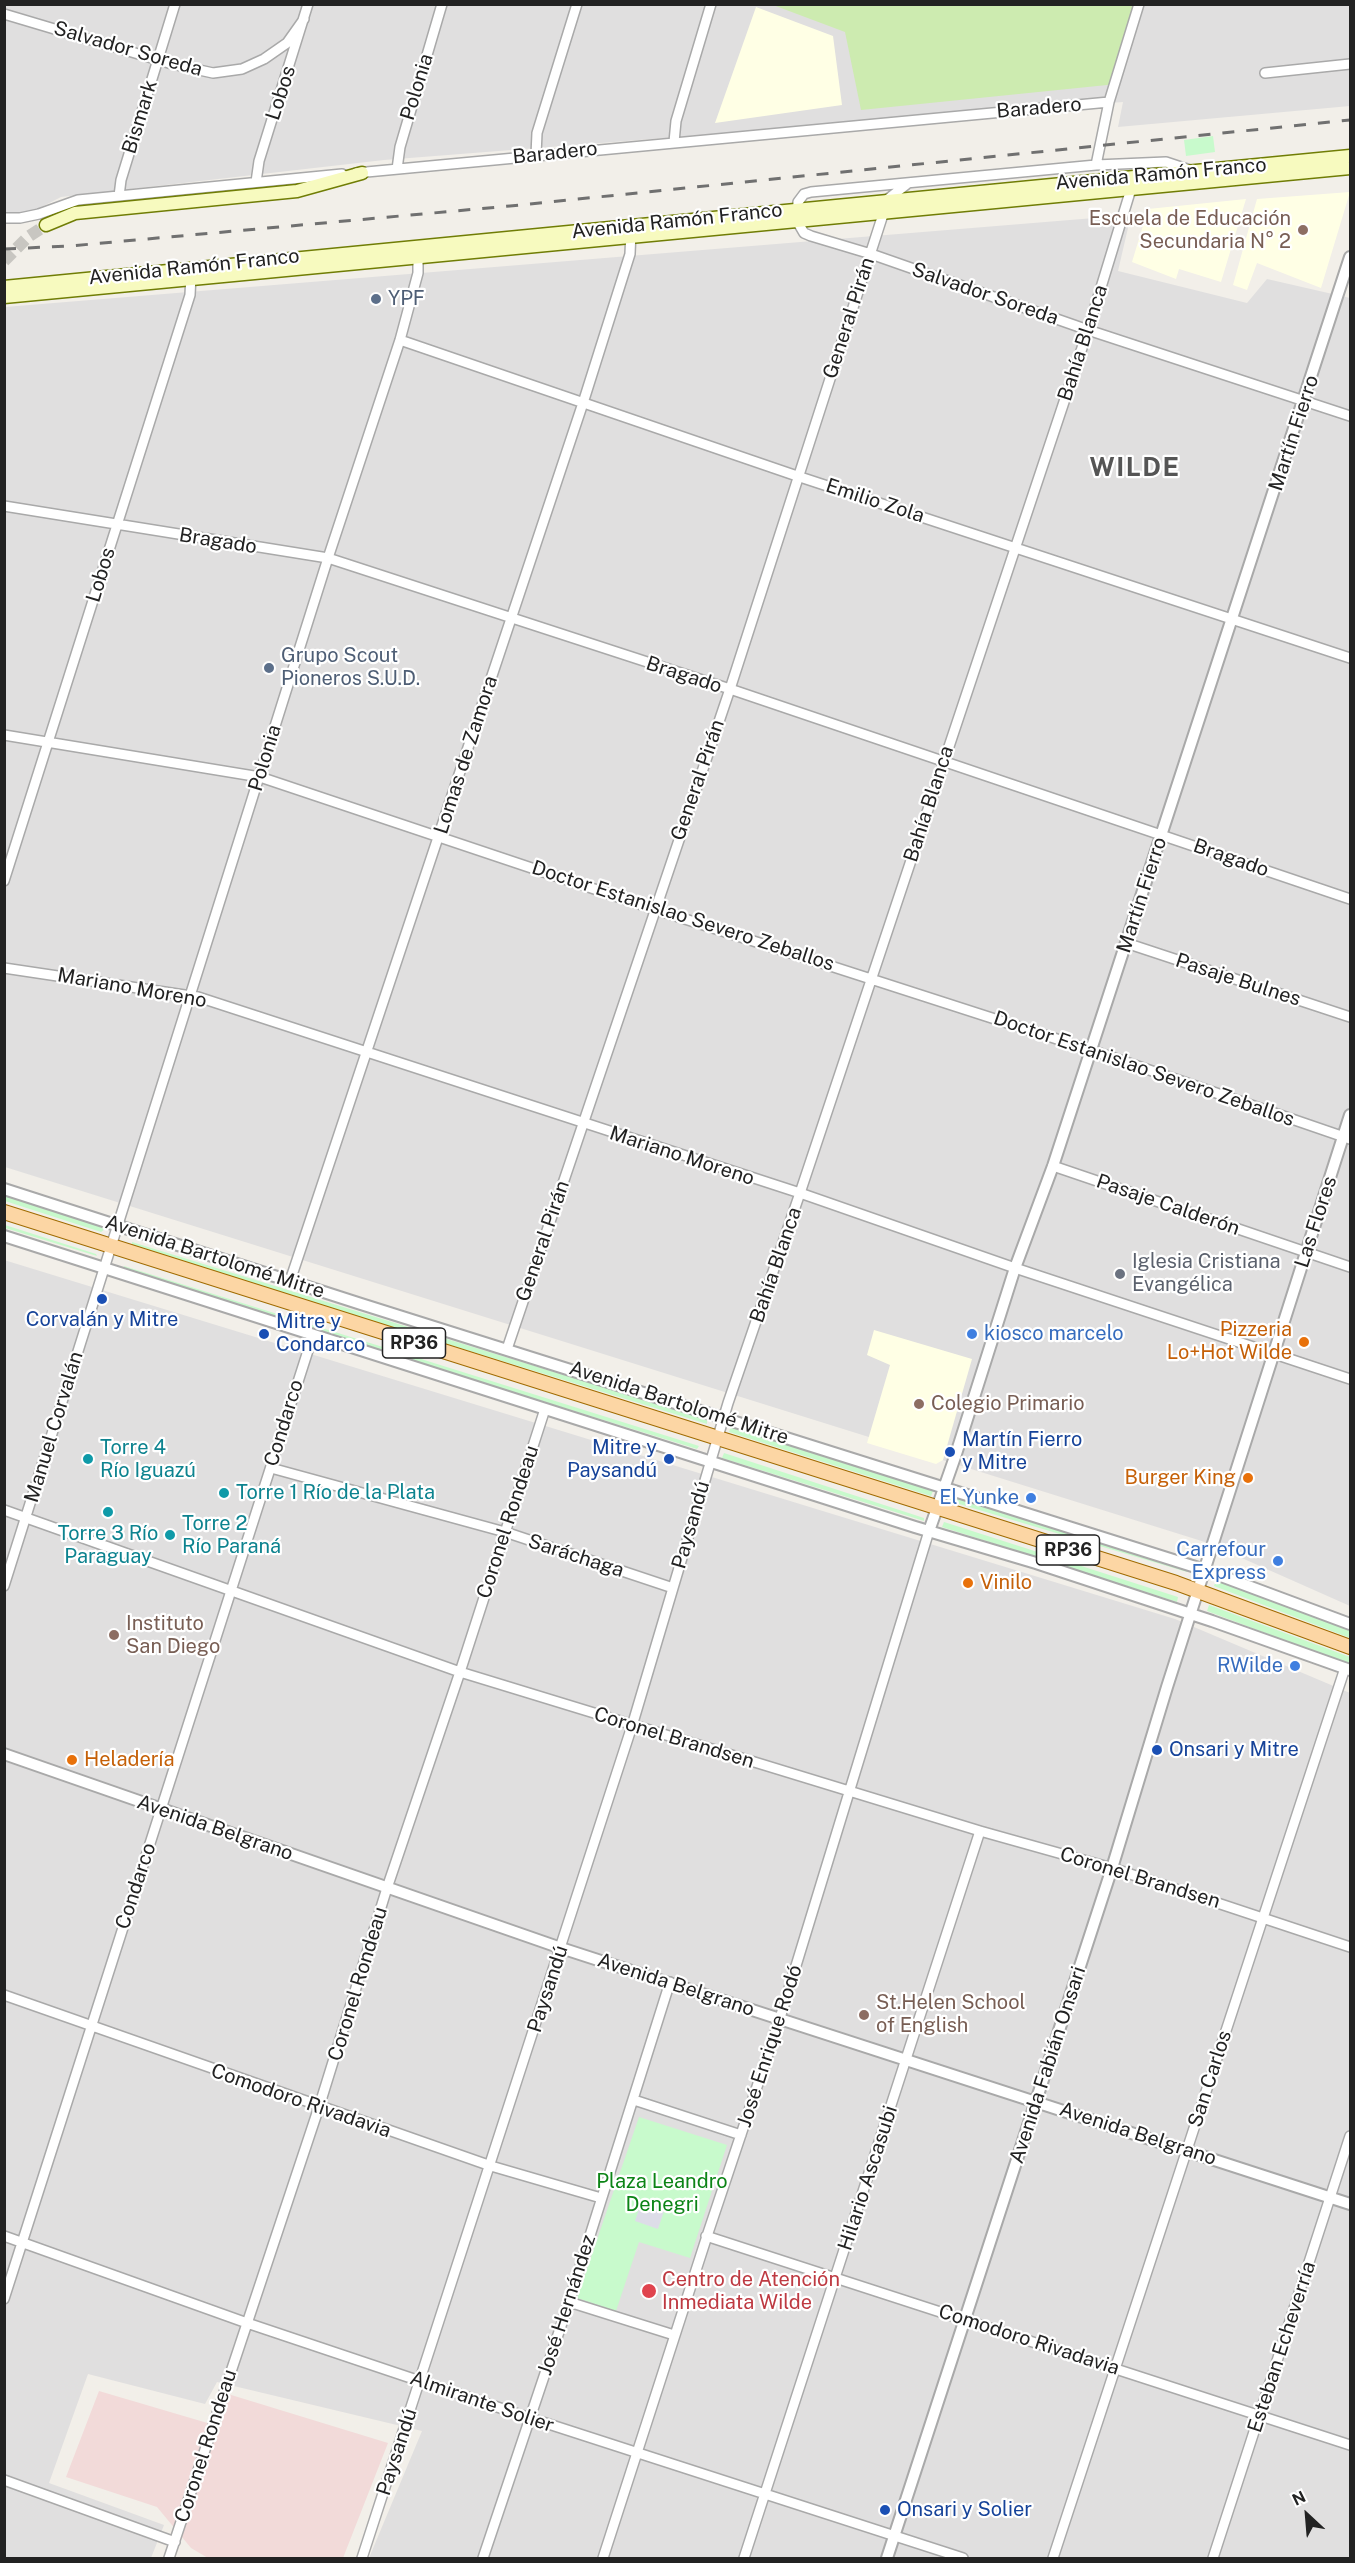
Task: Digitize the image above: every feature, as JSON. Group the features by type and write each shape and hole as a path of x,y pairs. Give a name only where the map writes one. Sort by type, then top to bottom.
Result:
{"main road":[{"name":"Avenida Ramón Franco","path":"4,287 191,273 631,232 797,214 888,199 1350,156"},
{"name":"Avenida Ramón Franco","path":"797,214 884,214 1350,168"},
{"path":"46,225 75,213 297,191 362,173"},
{"name":"Avenida Ramón Franco","path":"4,297 191,273"},
{"name":"Avenida Bartolomé Mitre","path":"4,1212 1198,1591 1350,1647"}],"street":[{"name":"Bismark","path":"119,195 121,180 175,4"},
{"name":"Lobos","path":"256,182 259,162 308,4"},
{"name":"Polonia","path":"397,169 400,147 442,4"},
{"path":"536,155 537,133 577,4"},
{"path":"674,142 676,121 711,4"},
{"path":"1096,165 1109,102 1139,4"},
{"name":"Salvador Soreda","path":"4,14 198,71 230,72 252,65 279,50 304,19"},
{"path":"279,50 286,53 291,61"},
{"path":"1265,73 1350,64"},
{"name":"Baradero","path":"4,218 29,217 78,200 119,195 1109,102"},
{"path":"797,214 801,197 811,192 1096,165 1166,162 1194,172"},
{"path":"888,199 907,184"},
{"name":"Bahía Blanca","path":"724,1417 1088,330 1131,189"},
{"name":"General Pirán","path":"507,1349 730,689 888,199"},
{"name":"Salvador Soreda","path":"797,214 804,233 811,236 871,254 1088,330 1350,416"},
{"name":"Lomas de Zamora","path":"290,1281 583,403 630,254 631,232"},
{"name":"Polonia","path":"104,1268 328,558 400,340 418,273 418,251"},
{"name":"Martín Fierro","path":"929,1531 945,1488 1015,1268 1053,1166 1305,401 1350,257"},
{"name":"Lobos","path":"4,881 190,295 191,273"},
{"name":"Emilio Zola","path":"400,340 797,476 1350,658"},
{"name":"Bragado","path":"4,506 328,558 730,689 1350,899"},
{"name":"Doctor Estanislao Severo Zeballos","path":"4,735 260,777 439,835 654,909 1091,1050 1347,1138"},
{"name":"Pasaje Bulnes","path":"1126,943 1350,1017"},
{"name":"Mariano Moreno","path":"4,968 190,995 800,1193 1015,1268 1350,1379"},
{"name":"Las Flores","path":"1204,1570 1306,1252 1347,1138 1350,1115"},
{"name":"Pasaje Calderón","path":"1053,1166 1350,1267"},
{"name":"Avenida Bartolomé Mitre","path":"4,1189 1204,1570 1350,1624"},
{"path":"4,1236 929,1531 1036,1563 1348,1669"},
{"name":"Manuel Corvalán","path":"4,1586 104,1268"},
{"name":"Condarco","path":"4,2299 313,1335"},
{"name":"Coronel Rondeau","path":"170,2559 319,2108 387,1888 545,1409"},
{"name":"Paysandú","path":"362,2559 632,1726 724,1417"},
{"name":"Saráchaga","path":"271,1468 505,1532 673,1588"},
{"name":"Coronel Brandsen","path":"4,1510 460,1672 980,1831 1112,1868 1350,1947"},
{"name":"José Enrique Rodó","path":"603,2559 706,2236 780,2018 929,1531"},
{"name":"Avenida Fabián Onsari","path":"887,2559 1112,1868 1204,1570"},
{"name":"San Carlos","path":"1053,2559 1348,1669"},
{"name":"Avenida Belgrano","path":"4,1754 561,1948 1350,2204"},
{"name":"Hilario Ascasubi","path":"744,2559 908,2059 980,1831"},
{"name":"José Hernández","path":"483,2559 569,2302 670,1982"},
{"name":"Comodoro Rivadavia","path":"4,1995 319,2108 491,2166 601,2199"},
{"path":"634,2100 741,2135"},
{"name":"Esteban Echeverría","path":"1213,2559 1350,2136"},
{"name":"Almirante Solier","path":"4,2236 420,2382 963,2559"},
{"name":"Comodoro Rivadavia","path":"706,2236 1350,2445"},
{"path":"569,2302 674,2335"},
{"path":"4,2480 175,2542"}],"shaded area":[{"path":"5,5 1350,5 1350,106 1118,127 1123,102 384,160 61,197 20,218 5,218"},
{"path":"756,7 833,36 842,105 715,123"},
{"name":"Escuela de Educación Secundaria N° 2","path":"1350,192 1321,288 1257,263 1247,290 1233,285 1257,199"},
{"path":"1246,199 1221,282 1179,269 1176,279 1132,262 1148,209"},
{"path":"1131,215 1118,271 1247,303 1267,279 1350,298 1350,1606 1208,1543 5,1167 5,307"},
{"path":"4,1260 1175,1619 1350,1693 1350,2558 369,2558 422,2431 217,2382 205,2404 88,2374 49,2483 164,2525 151,2558 5,2558"},
{"name":"Colegio Primario","path":"874,1330 972,1359 943,1460 936,1464 867,1443 890,1365 867,1355"},
{"path":"641,2203 664,2211 658,2229 635,2221"},
{"path":"99,2391 221,2427 228,2394 388,2443 343,2558 208,2558 191,2548 157,2507 66,2477"}],"green space":[{"path":"773,5 1138,5 1117,84 861,110 845,32"},
{"path":"1213,136 1215,152 1186,156 1184,140"},
{"path":"5,1196 105,1229 101,1232 5,1201"},
{"path":"5,1225 96,1254 97,1256 5,1228"},
{"path":"132,1242 707,1419 707,1424 132,1247"},
{"path":"124,1266 699,1446 697,1449 122,1271"},
{"path":"731,1426 933,1491 931,1496 729,1432"},
{"path":"724,1453 924,1518 924,1521 722,1458"},
{"path":"951,1496 1188,1569 1187,1572 949,1501"},
{"path":"944,1522 1178,1597 1177,1602 942,1527"},
{"path":"1216,1580 1350,1630 1350,1638 1214,1586"},
{"path":"1209,1605 1350,1657 1350,1665 1207,1611"},
{"name":"Plaza Leandro Denegri","path":"639,2117 727,2145 690,2258 639,2242 616,2311 577,2298"}],"tunnel":[{"path":"4,261 28,237 46,225"}],"railway":[{"path":"4,249 70,246 510,206 1350,120"}],"place":[{"name":"Escuela de Educación Secundaria N° 2","path":"1303,230"},
{"name":"YPF","path":"376,299"},
{"name":"Grupo Scout Pioneros S.U.D.","path":"269,668"},
{"name":"Iglesia Cristiana Evangélica","path":"1120,1274"},
{"name":"Corvalán y Mitre","path":"102,1299"},
{"name":"Mitre y Condarco","path":"264,1334"},
{"name":"kiosco marcelo","path":"972,1334"},
{"name":"Pizzeria Lo+Hot Wilde","path":"1304,1342"},
{"name":"Colegio Primario","path":"919,1404"},
{"name":"Martín Fierro y Mitre","path":"950,1452"},
{"name":"Torre 4 Río Iguazú","path":"88,1459"},
{"name":"Mitre y Paysandú","path":"669,1459"},
{"name":"Burger King","path":"1248,1478"},
{"name":"Torre 1 Río de la Plata","path":"224,1493"},
{"name":"El Yunke","path":"1031,1498"},
{"name":"Torre 3 Río Paraguay","path":"108,1512"},
{"name":"Torre 2 Río Paraná","path":"170,1535"},
{"name":"Carrefour Express","path":"1278,1561"},
{"name":"Vinilo","path":"968,1583"},
{"name":"Instituto San Diego","path":"114,1635"},
{"name":"RWilde","path":"1295,1666"},
{"name":"Onsari y Mitre","path":"1157,1750"},
{"name":"Heladería","path":"72,1760"},
{"name":"St.Helen School of English","path":"864,2015"},
{"name":"Centro de Atención Inmediata Wilde","path":"649,2291"},
{"name":"Onsari y Solier","path":"885,2510"}],"district":[{"name":"WILDE","path":"1135,468"}]}
